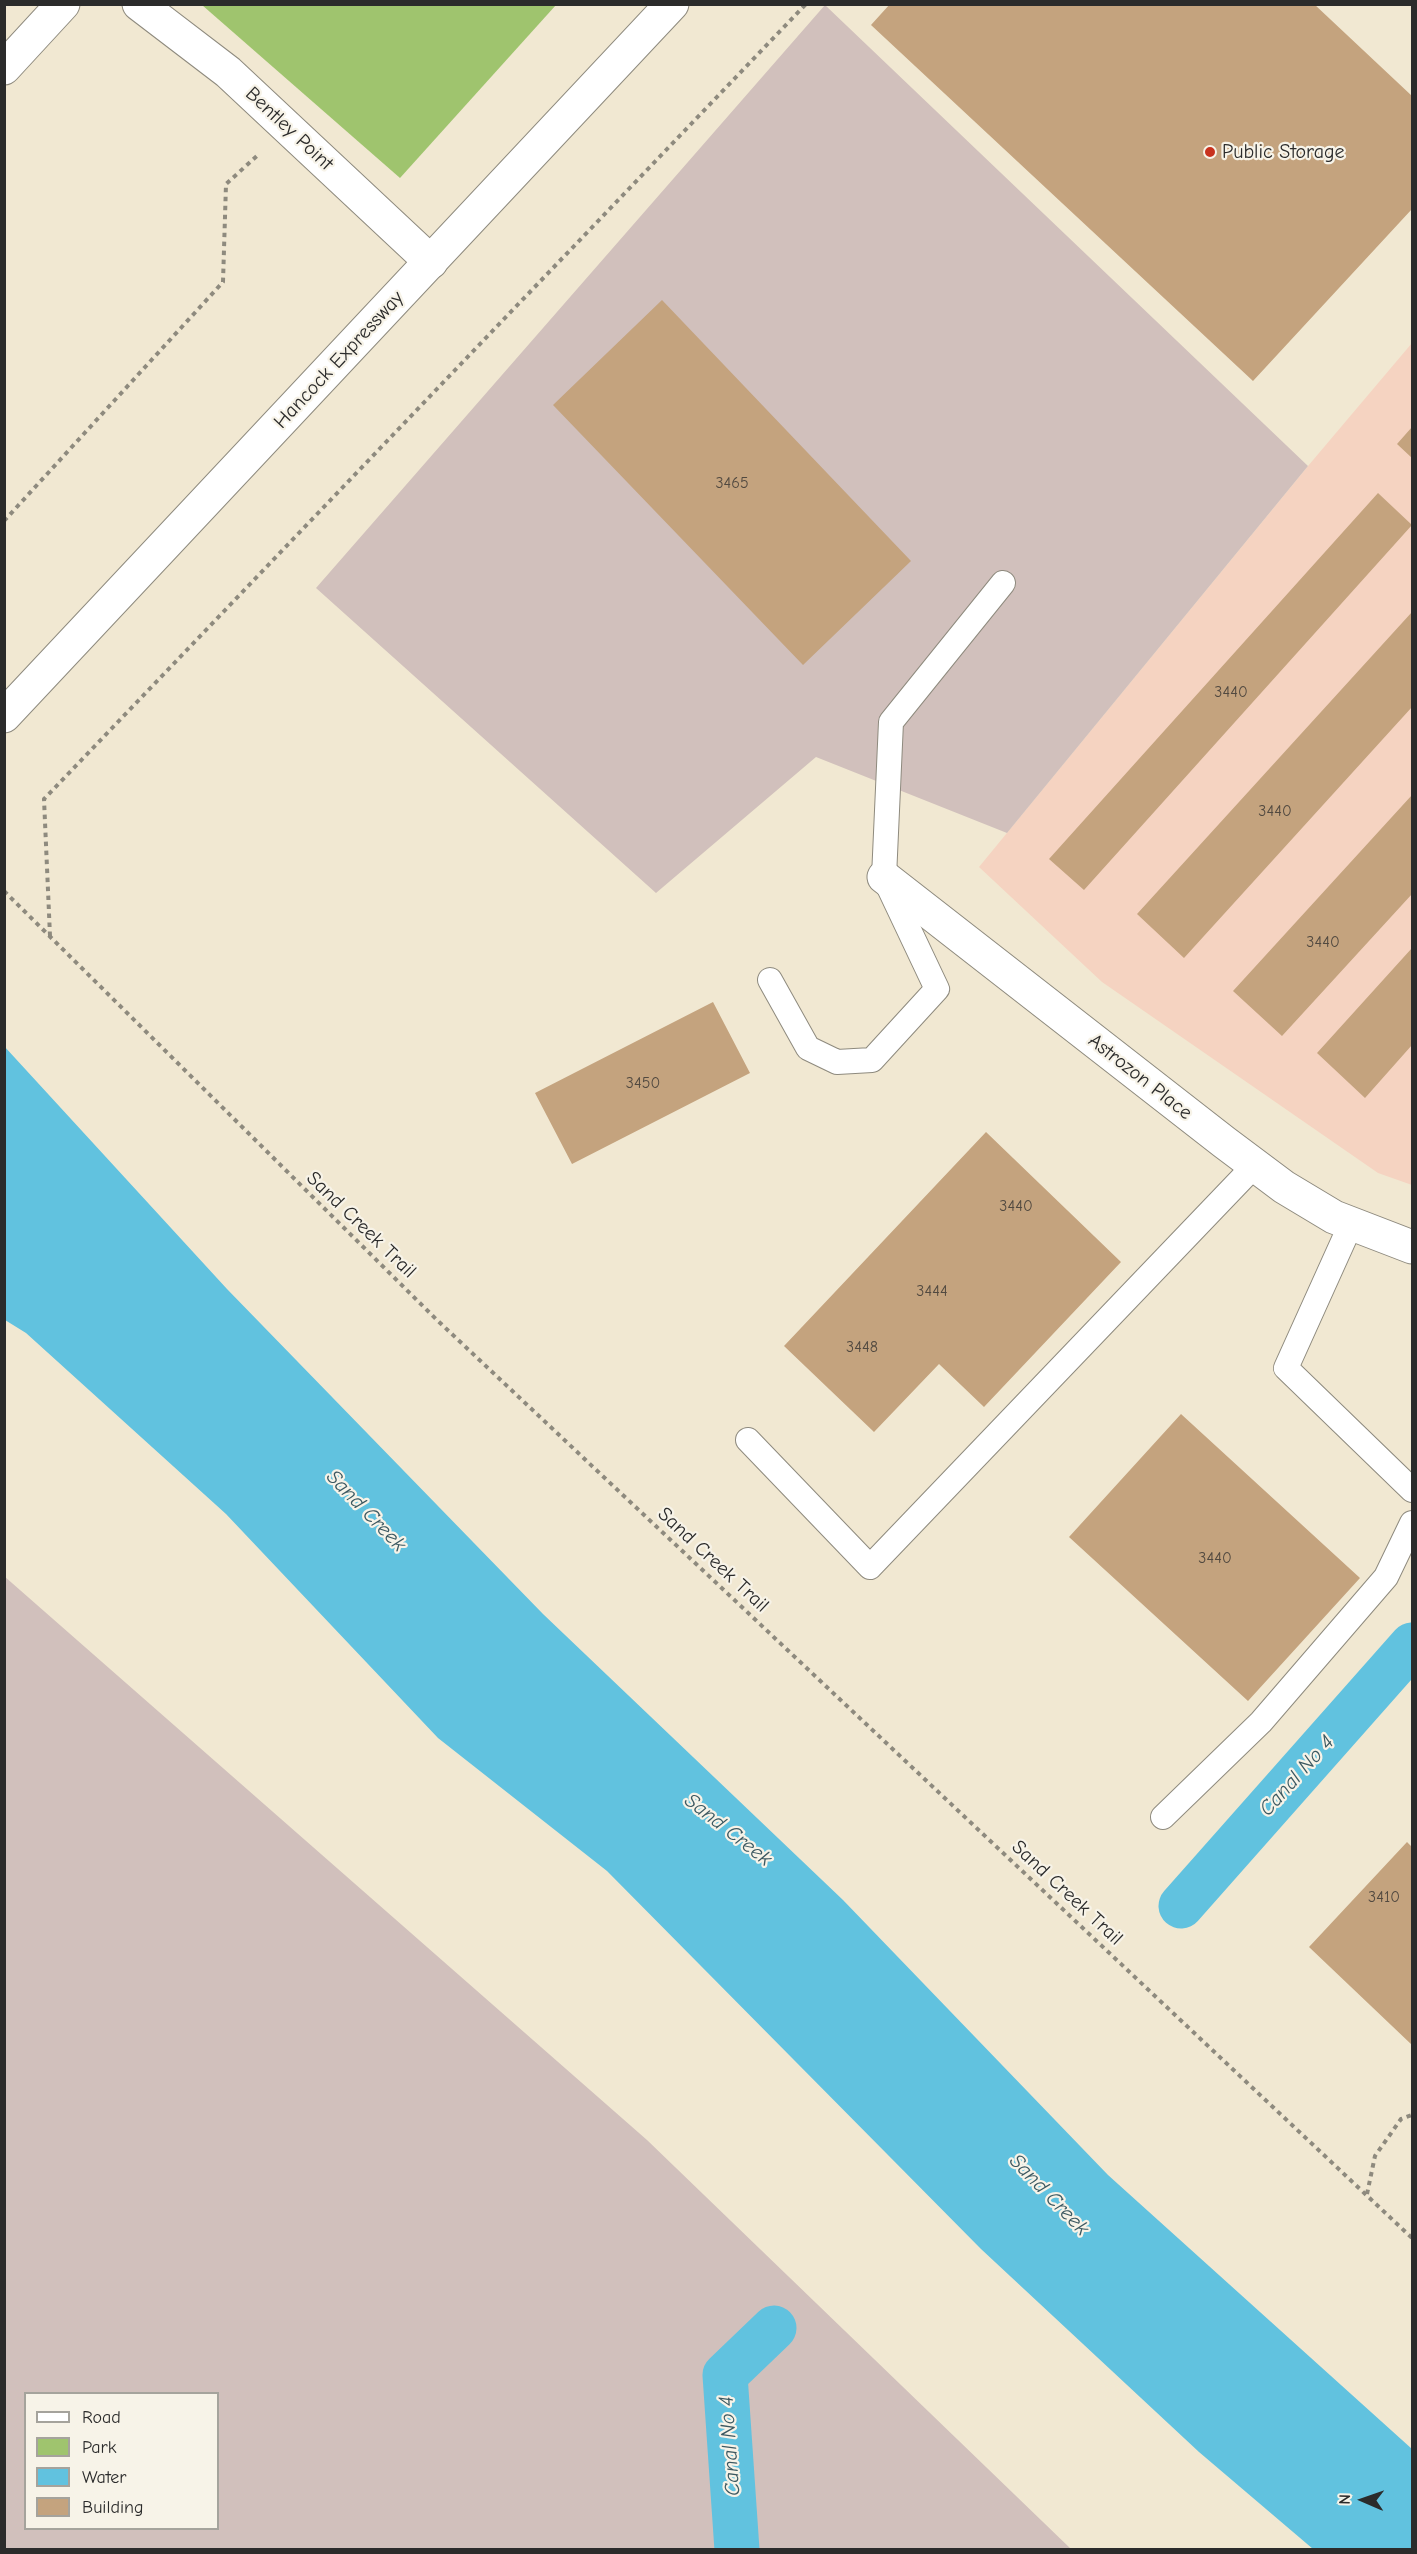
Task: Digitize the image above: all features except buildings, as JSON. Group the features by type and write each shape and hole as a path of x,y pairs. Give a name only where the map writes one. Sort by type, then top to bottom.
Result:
{"street":[{"path":"4,68 63,4"},
{"name":"Bentley Point","path":"139,4 228,72 431,262"},
{"name":"Hancock Expressway","path":"4,716 672,4"},
{"name":"Astrozon Place","path":"884,877 1255,1165 1334,1217 1413,1246"}],"lane":[{"path":"770,980 808,1048 837,1062 872,1060 937,989 884,877 891,722 1003,583"},
{"path":"748,1440 870,1567 1255,1165"},
{"path":"1351,1224 1286,1368 1413,1490"},
{"path":"1163,1817 1261,1722 1386,1578 1413,1523"}],"path":[{"path":"50,936 44,799 806,4"},
{"path":"4,521 223,282 226,184 287,128"},
{"name":"Sand Creek Trail","path":"4,891 445,1328 1413,2238"},
{"path":"1367,2195 1375,2156 1401,2119 1413,2115"}],"shaded area":[{"path":"825,5 1308,466 1007,833 816,757 656,893 316,588"},
{"path":"1412,343 1412,1185 1378,1173 1102,982 979,867 1308,466"},
{"path":"4,1576 647,2140 1071,2549 5,2549"}],"green space":[{"path":"202,5 556,5 400,178"}],"water":[{"name":"Sand Creek","path":"4,1046 227,1289 543,1614 843,1900 1108,2175 1412,2449 1412,2549 1313,2549 1199,2452 981,2249 607,1871 438,1738 226,1514 26,1333 5,1320"}],"waterway":[{"name":"Canal No 4","path":"1181,1906 1412,1645"},
{"name":"Canal No 4","path":"737,2550 725,2375 774,2328"}],"place":[{"name":"Public Storage","path":"1210,152"}]}
